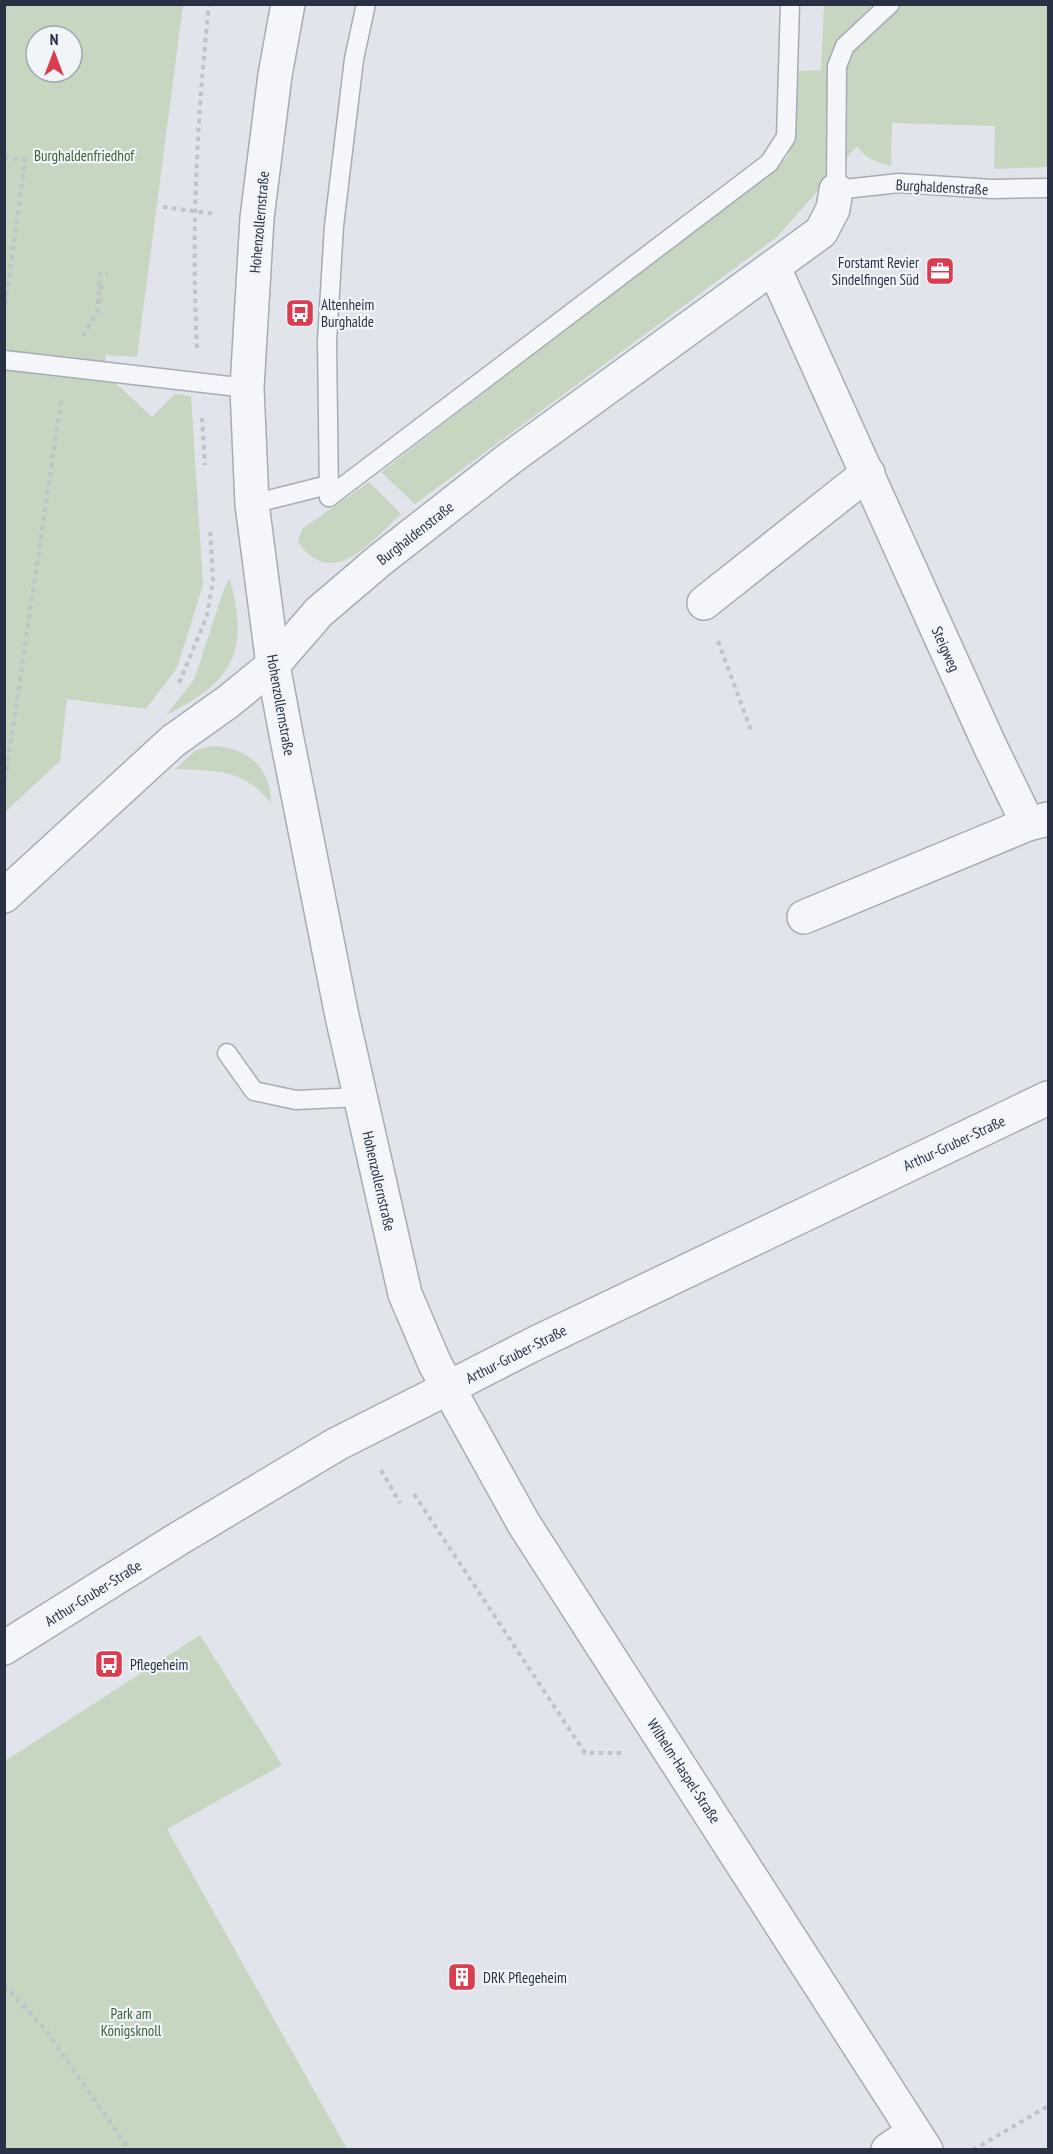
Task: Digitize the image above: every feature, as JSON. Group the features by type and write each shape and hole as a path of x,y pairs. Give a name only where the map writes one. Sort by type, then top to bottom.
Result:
{"street":[{"name":"Hohenzollernstraße","path":"288,4 274,75 257,218 247,388 252,504 273,665 360,1097 405,1294 448,1388"},
{"name":"Burghaldenstraße","path":"4,896 173,741 229,701 273,665 319,612 380,560 509,459 821,232 833,209 836,190"},
{"name":"Steigweg","path":"774,268 990,746 1038,822 804,917"},
{"path":"704,603 867,473"},
{"name":"Arthur-Gruber-Straße","path":"4,1648 178,1539 337,1444 536,1343 1046,1105"},
{"name":"Wilhelm-Haspel-Straße","path":"448,1388 525,1524 800,1949 910,2144"}],"lane":[{"path":"366,4 354,59 334,226 327,340 329,497 769,163 786,137 790,4"},
{"name":"Burghaldenstraße","path":"890,4 845,46 837,66 836,190 899,183 992,189 1048,188"},
{"path":"4,360 247,388"},
{"path":"252,504 328,485"},
{"path":"227,1053 254,1091 296,1100 360,1097"}],"path":[{"path":"4,157 25,160 4,314"},
{"path":"97,312 100,274 108,275"},
{"path":"99,288 106,288"},
{"path":"98,300 106,301"},
{"path":"4,788 66,367"},
{"path":"704,603 752,733"},
{"path":"414,1494 585,1753 628,1753"},
{"path":"4,1985 46,2030 129,2150"},
{"path":"973,2150 1048,2106"}],"green space":[{"name":"Burghaldenfriedhof","path":"5,5 183,5 137,357 106,355 104,372 152,417 175,394 191,396 203,585 177,668 146,709 67,699 60,761 5,812"},
{"path":"824,5 1048,5 1048,167 994,169 995,126 892,123 891,166 868,157 857,146 777,237 415,504 381,472 788,157 799,71 821,70"},
{"path":"369,482 401,514 351,557 338,562 325,563 311,556 298,542 302,529"},
{"path":"230,579 238,627 231,662 221,677 207,690 166,715 194,680 225,586"},
{"path":"214,746 237,751 247,755 255,762 267,779 271,803 250,783 239,777 216,771 175,769 196,750"},
{"name":"Park am Königsknoll","path":"200,1635 282,1765 167,1829 347,2149 5,2149 5,1761"}],"place":[{"name":"Forstamt Revier Sindelfingen Süd","path":"940,271"},
{"name":"Altenheim Burghalde","path":"300,313"},
{"name":"Pflegeheim","path":"109,1664"},
{"name":"DRK Pflegeheim","path":"462,1977"}]}
